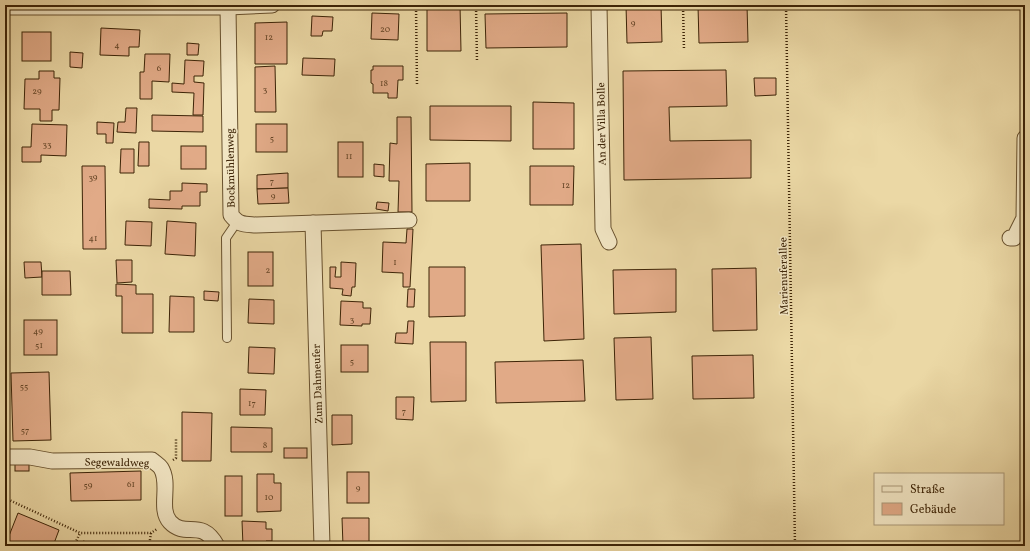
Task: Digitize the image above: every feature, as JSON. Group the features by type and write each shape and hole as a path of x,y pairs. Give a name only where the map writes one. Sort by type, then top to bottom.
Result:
{"street":[{"path":"5,7 228,7 272,5"},
{"name":"An der Villa Bolle","path":"599,5 603,229 609,242"},
{"name":"Bockmühlenweg","path":"228,7 231,214 237,222 256,225 409,220"},
{"path":"1010,238 1014,238 1024,218 1025,138"},
{"name":"Zum Dahmeufer","path":"313,223 322,546"},
{"name":"Segewaldweg","path":"5,457 30,457 52,461 152,460 161,466 165,477 166,514 169,521"},
{"path":"169,521 177,528 203,530 210,536 217,546"}],"lane":[{"path":"227,338 226,238 237,222"}],"path":[{"path":"416,5 417,84"},
{"path":"476,5 477,62"},
{"path":"505,5 510,5"},
{"path":"683,5 684,50"},
{"name":"Marienuferallee","path":"786,5 795,546"},
{"path":"5,498 80,533 151,533 169,521"},
{"path":"74,546 80,533"},
{"path":"149,546 151,533"}],"building":[{"path":"427,5 460,5 461,51 427,51"},
{"path":"626,5 661,5 662,42 627,43"},
{"path":"747,5 748,42 699,43 698,6"},
{"path":"372,13 399,14 398,40 371,39"},
{"path":"567,13 567,47 486,48 485,14"},
{"path":"312,16 333,17 332,31 323,31 322,36 311,36"},
{"path":"287,22 287,64 255,64 255,23"},
{"path":"101,28 140,30 139,47 129,47 129,56 100,55"},
{"path":"22,32 51,32 51,61 22,61"},
{"path":"187,43 199,44 198,55 187,55"},
{"path":"70,52 83,53 82,68 70,67"},
{"path":"145,54 170,54 169,82 152,81 152,99 140,99 140,72 144,72"},
{"path":"303,58 335,59 334,76 302,75"},
{"path":"185,60 204,61 203,76 194,76 194,82 204,83 203,115 193,115 194,93 172,92 172,83 184,84"},
{"path":"275,66 276,112 255,112 255,67"},
{"path":"373,66 403,66 403,80 398,80 397,98 388,98 388,93 373,93 371,70 373,70"},
{"path":"726,70 727,106 669,107 670,141 751,140 751,178 624,180 623,71"},
{"path":"39,71 54,71 54,78 60,78 59,110 52,110 52,121 40,121 40,109 24,109 25,79 39,79"},
{"path":"754,78 776,78 776,95 755,96"},
{"path":"533,102 574,103 574,149 533,149"},
{"path":"430,106 511,106 511,141 430,140"},
{"path":"126,108 137,108 136,133 117,132 118,122 125,122"},
{"path":"152,115 203,116 203,132 152,131"},
{"path":"397,117 411,117 412,212 398,212 399,181 389,181 390,143 397,144"},
{"path":"97,122 114,123 113,143 106,143 106,134 97,134"},
{"path":"32,124 67,125 66,156 41,155 41,162 22,162 22,147 31,147"},
{"path":"256,124 287,124 287,152 256,152"},
{"path":"139,142 149,142 149,166 138,166"},
{"path":"338,142 363,142 363,177 338,177"},
{"path":"181,146 206,146 206,169 181,169"},
{"path":"121,149 134,149 134,173 120,173"},
{"path":"470,163 470,201 426,201 426,164"},
{"path":"374,164 384,165 384,177 374,176"},
{"path":"82,166 105,166 106,249 83,249"},
{"path":"530,166 574,166 573,205 530,205"},
{"path":"288,173 288,188 257,189 257,175"},
{"path":"182,183 207,184 207,192 200,192 200,206 182,206 182,209 149,208 149,199 170,200 170,191 182,191"},
{"path":"288,188 289,203 258,204 257,189"},
{"path":"377,202 389,203 388,211 376,209"},
{"path":"126,221 152,222 151,246 125,245"},
{"path":"167,221 196,223 195,256 165,254"},
{"path":"407,229 413,229 410,287 403,287 403,273 382,272 383,242 406,243"},
{"path":"581,244 584,339 544,341 541,245"},
{"path":"248,252 273,252 273,286 248,286"},
{"path":"116,260 132,260 132,282 117,283"},
{"path":"24,262 41,262 42,277 25,278"},
{"path":"341,262 356,263 355,287 352,287 351,296 342,295 343,289 330,288 330,267 336,267 335,277 341,277"},
{"path":"429,267 465,267 465,316 429,317"},
{"path":"756,268 757,330 713,331 712,269"},
{"path":"676,269 676,312 614,314 613,270"},
{"path":"42,271 70,271 71,295 42,295"},
{"path":"116,284 136,285 136,294 153,294 153,333 122,333 122,296 116,296"},
{"path":"408,289 415,289 414,307 407,307"},
{"path":"204,291 219,292 218,301 204,300"},
{"path":"170,296 194,297 194,332 169,332"},
{"path":"249,299 274,300 274,324 248,323"},
{"path":"341,301 363,302 363,308 371,308 370,324 362,324 362,326 340,325"},
{"path":"24,320 57,320 57,355 24,355"},
{"path":"408,321 414,321 413,344 395,343 396,333 407,333"},
{"path":"651,337 653,399 616,400 614,338"},
{"path":"430,342 466,342 466,401 431,402"},
{"path":"341,345 368,345 368,372 341,372"},
{"path":"249,347 275,348 274,374 248,373"},
{"path":"753,355 754,398 693,399 692,356"},
{"path":"583,360 585,401 496,403 495,362"},
{"path":"49,372 51,440 13,441 11,373"},
{"path":"240,389 266,390 265,415 240,415"},
{"path":"396,397 414,397 413,420 396,419"},
{"path":"182,412 212,413 211,461 182,461"},
{"path":"332,415 352,415 352,444 332,445"},
{"path":"231,427 272,428 272,452 231,452"},
{"path":"284,448 307,448 307,458 284,458"},
{"path":"15,462 29,462 29,471 15,471"},
{"path":"141,471 141,500 71,501 70,473"},
{"path":"347,472 369,472 369,503 347,503"},
{"path":"257,474 274,474 274,483 281,483 281,511 257,512"},
{"path":"225,476 242,476 242,516 225,516"},
{"path":"18,513 59,530 53,546 5,546"},
{"path":"342,518 369,518 369,546 343,546"},
{"path":"242,521 266,522 266,529 272,529 272,541 266,541 266,546 243,546"},
{"path":"83,541 106,546 82,546"}]}
